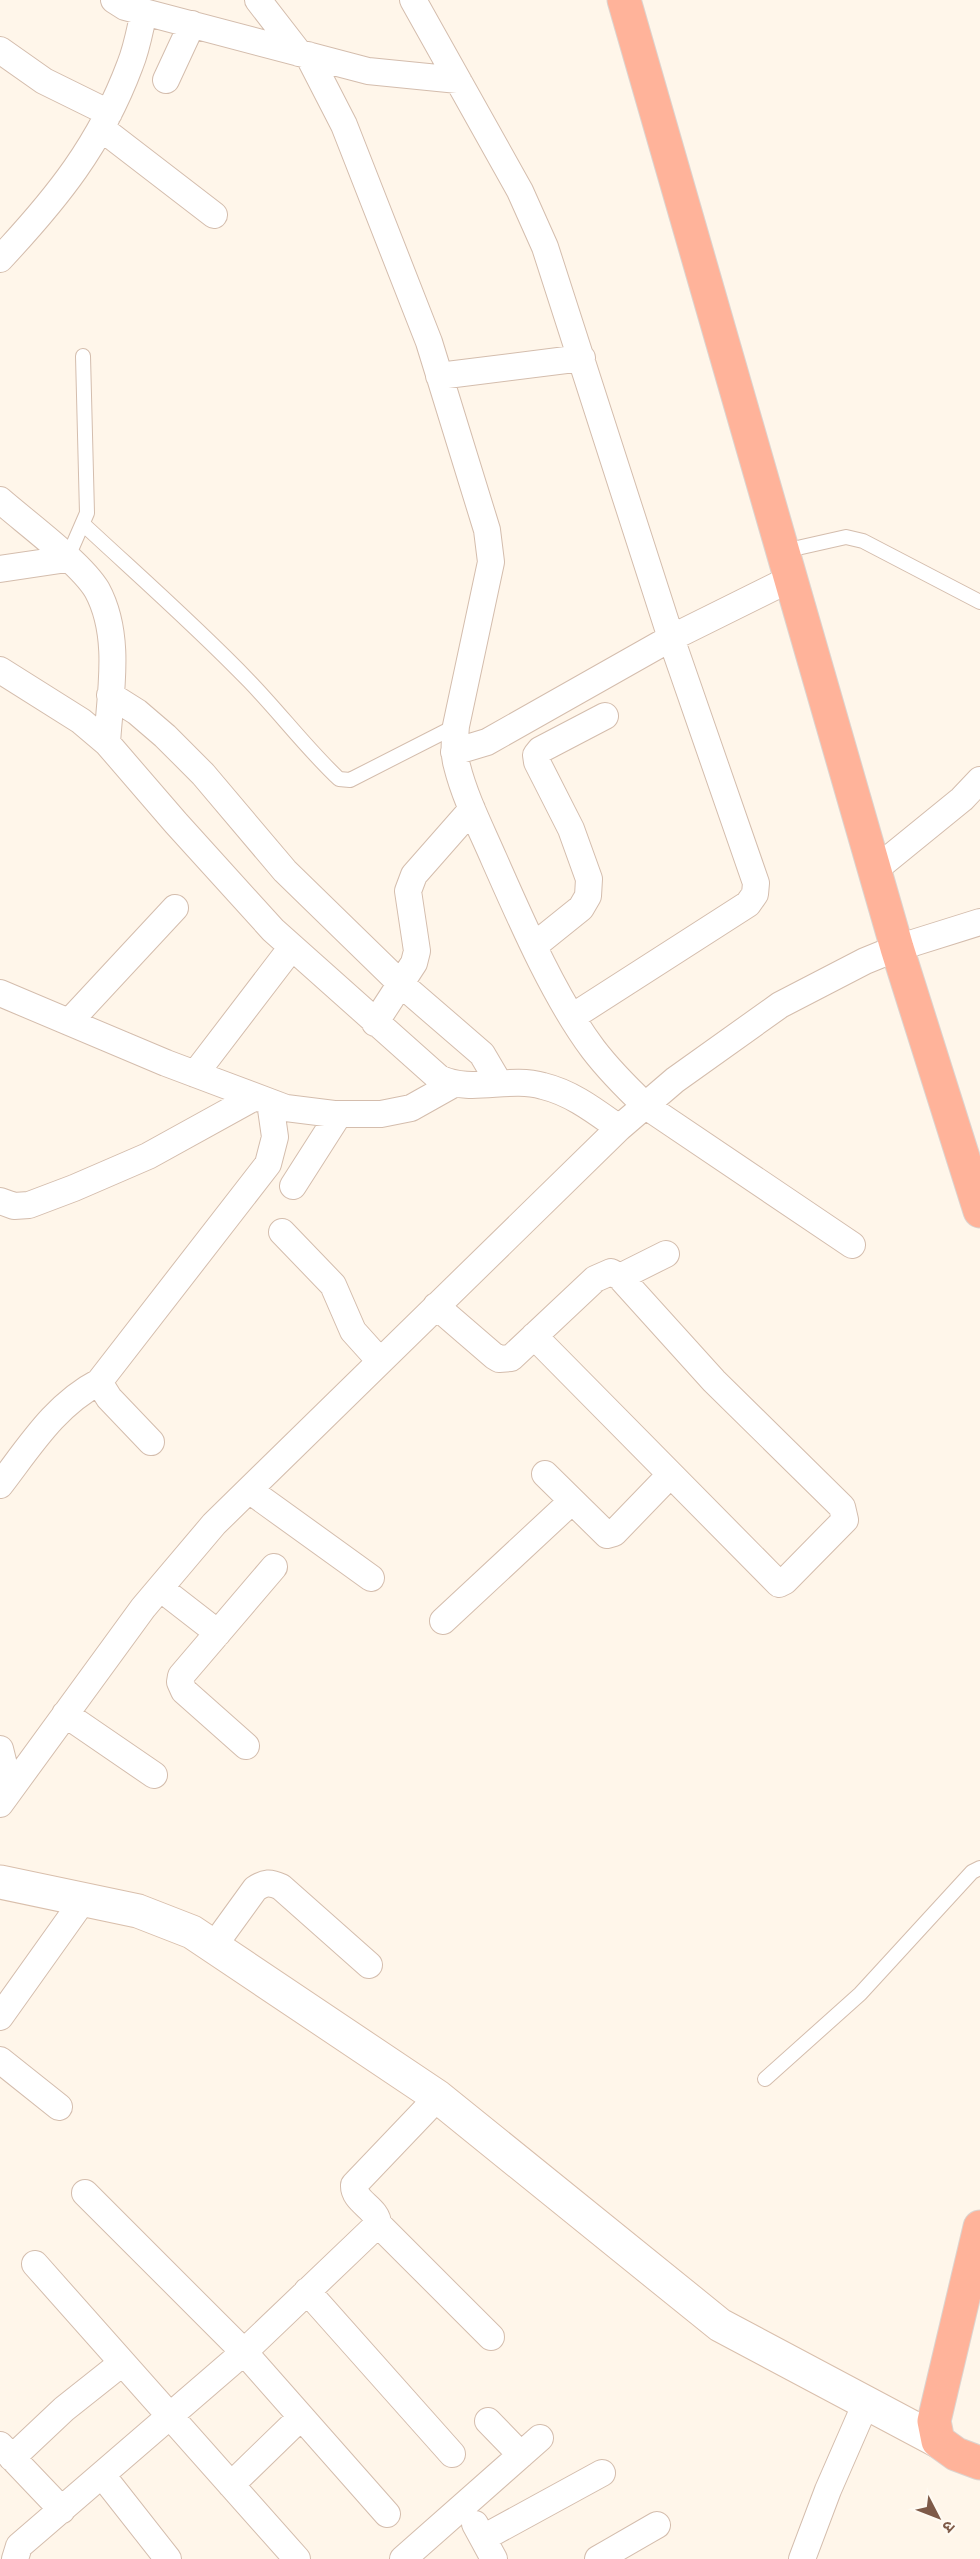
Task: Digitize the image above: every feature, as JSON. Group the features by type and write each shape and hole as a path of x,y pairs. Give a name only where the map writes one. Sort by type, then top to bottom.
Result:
{"highway":[{"path":"624,0 897,948 980,1211"},
{"path":"980,2227 934,2421 938,2441 956,2454 980,2463"}],"main road":[{"path":"0,1882 138,1911 192,1932 438,2097 720,2325 938,2441"}],"street":[{"path":"114,0 125,7 368,70 458,80"},
{"path":"258,0 303,54 344,126 370,187 429,342 491,548 491,562 456,726 454,752 458,771 472,809 512,900 572,1017 612,1071 646,1106 852,1245"},
{"path":"413,0 525,200 545,247 671,638 756,883 755,894 748,904 572,1017"},
{"path":"0,260 54,200 90,151 131,64 144,12"},
{"path":"166,80 192,24"},
{"path":"0,50 105,121 214,215"},
{"path":"439,376 582,358"},
{"path":"0,500 82,572 96,590 106,614 112,644 107,743"},
{"path":"0,569 67,558"},
{"path":"454,752 487,742 671,638 788,564"},
{"path":"0,670 81,721 107,743 273,930 422,1064 452,1085"},
{"path":"110,695 137,712 165,736 203,774 285,871 401,984 482,1054 499,1083"},
{"path":"535,945 581,909 588,896 589,879 571,829 537,762 536,755 540,750 605,716"},
{"path":"876,869 962,800 980,780"},
{"path":"375,1023 414,963 417,951 408,891 414,875 472,809"},
{"path":"69,1022 175,908"},
{"path":"5,1797 160,1588 214,1524 619,1128 691,1068 780,1005 855,966 897,948 980,922"},
{"path":"195,1074 292,947"},
{"path":"0,993 195,1074 286,1108 339,1114 381,1114 411,1108 452,1085 499,1083 542,1085 582,1101 619,1128"},
{"path":"0,1201 14,1206 29,1205 74,1188 148,1156 263,1099"},
{"path":"0,1485 53,1417 77,1394 99,1382 268,1164 275,1137 263,1099"},
{"path":"293,1186 339,1114"},
{"path":"282,1232 333,1285 353,1331 380,1361"},
{"path":"620,1277 666,1254"},
{"path":"436,1306 499,1359 511,1358 534,1336 595,1279 612,1272 620,1277 714,1381 842,1507 845,1520 785,1581 779,1584 534,1336"},
{"path":"99,1382 109,1398 151,1443"},
{"path":"545,1474 605,1534 611,1535 670,1475"},
{"path":"249,1490 371,1578"},
{"path":"443,1621 572,1501"},
{"path":"246,1746 184,1691 180,1682 181,1676 274,1567"},
{"path":"160,1588 218,1633"},
{"path":"65,1714 154,1775"},
{"path":"0,1749 5,1797"},
{"path":"213,1947 255,1889 262,1883 272,1882 281,1887 369,1965"},
{"path":"0,2017 84,1899"},
{"path":"0,2060 59,2107"},
{"path":"438,2097 354,2185 355,2194 377,2218 378,2224 491,2337"},
{"path":"85,2193 244,2352 387,2514"},
{"path":"15,2559 19,2546 244,2352 378,2224"},
{"path":"35,2264 297,2559"},
{"path":"307,2291 452,2454"},
{"path":"62,2510 6,2452 122,2363"},
{"path":"802,2559 828,2490 867,2403"},
{"path":"231,2485 301,2417"},
{"path":"404,2559 531,2447 488,2421"},
{"path":"465,2505 488,2548 602,2473"},
{"path":"102,2475 168,2559"},
{"path":"598,2559 657,2525"}],"lane":[{"path":"67,558 87,513 82,356"},
{"path":"83,524 212,642 279,711 325,766 339,779 350,780 456,726"},
{"path":"788,564 846,537 863,541 980,602"},
{"path":"765,2079 860,1994 972,1872 980,1868"}]}
